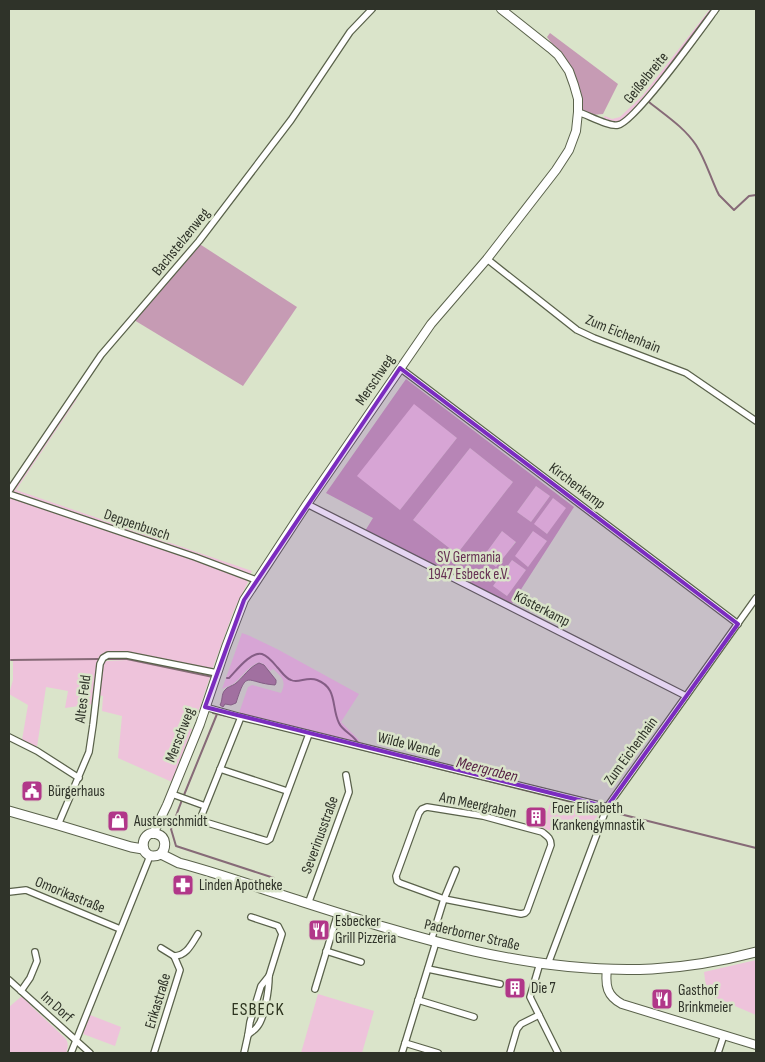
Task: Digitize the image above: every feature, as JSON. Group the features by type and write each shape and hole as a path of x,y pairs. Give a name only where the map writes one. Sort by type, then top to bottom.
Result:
{"main road":[{"path":"9,811 112,841 130,842 145,848 153,856 161,854 164,850 160,839 146,837 145,848"},
{"name":"Paderborner Straße","path":"160,839 171,853 190,866"},
{"name":"Paderborner Straße","path":"161,854 179,863 433,941 486,954 544,964 607,969 652,969 689,965 756,952"}],"street":[{"name":"Bachstelzenweg","path":"9,492 101,355 199,241 291,120 350,32 372,9"},
{"name":"Merschweg","path":"160,839 167,805 242,605 256,580 431,324 488,259 565,157 573,140 578,112 578,99 569,71 550,48 501,9"},
{"name":"Geißelbreite","path":"578,112 616,126 624,123 646,101 716,9"},
{"name":"Zum Eichenhain","path":"488,259 578,330 594,338 686,373 756,421"},
{"name":"Kirchenkamp","path":"400,368 738,624"},
{"name":"Deppenbusch","path":"9,492 256,580"},
{"name":"Kösterkamp","path":"307,504 686,696"},
{"name":"Zum Eichenhain","path":"558,1053 530,997 607,807 756,598"},
{"name":"Altes Feld","path":"58,824 89,752 100,664 103,658 108,655 127,655 217,673"},
{"name":"Wilde Wende","path":"205,707 607,807"},
{"path":"241,717 201,817 203,820 267,841 270,839 309,734"},
{"path":"9,737 38,751 79,778"},
{"path":"220,769 288,791"},
{"name":"Severinusstraße","path":"308,904 349,792 346,775"},
{"path":"172,794 205,806"},
{"name":"Am Meergraben","path":"427,807 483,816 542,832 551,840 551,845 525,913 521,914 444,899 397,881 396,876 422,809 427,807"},
{"path":"71,1053 120,930 145,848"},
{"path":"402,1053 428,969 444,899 456,870"},
{"name":"Omorikastraße","path":"9,892 26,890 120,930"},
{"path":"315,989 338,913"},
{"path":"248,1035 261,1022 269,989 269,976 282,934 278,926 251,917"},
{"name":"Erikastraße","path":"174,956 185,953 198,934"},
{"name":"Erikastraße","path":"154,1053 180,970 174,956 161,948"},
{"path":"326,951 361,962"},
{"name":"Im Dorf","path":"21,991 30,978 37,960 35,952"},
{"path":"428,969 500,984"},
{"path":"607,969 606,983 614,1000 756,1045"},
{"path":"244,1053 250,1022 261,986 269,976"},
{"name":"Im Dorf","path":"9,980 90,1053"},
{"path":"418,1000 474,1017"},
{"path":"510,1053 517,1030 521,1024 539,1015"},
{"path":"718,1053 724,1035"},
{"path":"405,1043 438,1053"}],"highlighted area":[{"path":"400,368 738,624 607,807 205,707 244,600"}],"shaded area":[{"path":"710,9 713,9 646,97 622,121 615,123 603,118 605,116 612,119 620,117 643,95"},
{"path":"74,398 77,399 16,490 252,571 250,575 13,492 13,488"},
{"path":"414,403 457,438 400,510 356,476"},
{"path":"470,448 513,482 457,554 413,520"},
{"path":"536,486 550,496 531,522 517,512"},
{"path":"10,498 245,578 248,582 234,610 212,670 125,653 100,657 93,704 65,708 68,691 46,687 37,747 22,740 28,705 9,694 13,680 13,660 9,660"},
{"path":"553,498 567,508 547,534 533,524"},
{"path":"534,530 547,541 528,567 514,556"},
{"path":"502,531 516,541 497,568 483,557"},
{"path":"512,560 526,570 507,596 493,586"},
{"path":"242,633 277,649 359,694 341,722 364,745 239,713 248,687 252,685 281,693 284,685 281,677 273,669 270,671 264,664 258,663 250,667 233,684 222,689"},
{"path":"128,660 210,677 197,715 186,713 184,727 192,729 172,782 118,758 122,716 102,711 103,696 98,695 103,662"},
{"path":"259,663 264,665 276,680 275,685 246,681 236,703 231,705 225,704 223,707 220,705 226,689 235,684 252,667"},
{"path":"551,801 598,813 593,830 564,820 559,833 542,828"},
{"path":"756,960 756,1015 707,994 704,972"},
{"path":"318,994 374,1011 362,1053 301,1053"},
{"path":"22,996 65,1038 68,1045 66,1053 9,1053 9,1007"},
{"path":"90,1015 121,1027 115,1046 83,1034"}],"green space":[{"path":"550,33 618,84 603,114 592,115 581,111 571,69 547,37"},
{"path":"198,243 297,307 243,386 134,320"},
{"name":"SV Germania 1947 Esbeck e.V.","path":"406,379 574,507 511,605 365,531 373,518 326,493","holes":["414,404 457,438 400,510 357,476","470,448 513,482 457,554 413,520","536,486 550,496 531,522 517,512","553,498 566,508 547,534 534,524","502,531 516,542 496,567 483,557","533,531 547,541 528,567 515,556","512,560 526,570 507,596 493,586"]}],"waterway":[{"path":"649,93 712,9"},
{"path":"649,102 674,122 696,145 719,195 734,210 749,196 756,195"},
{"path":"227,678 249,658 262,654 291,680 313,679 324,683 333,698 339,723 359,745"},
{"path":"11,660 98,659"},
{"path":"108,659 127,659 213,677"},
{"name":"Meergraben","path":"213,713 240,719"},
{"path":"184,795 217,714"},
{"name":"Meergraben","path":"264,725 604,810"},
{"path":"182,800 171,829 176,846 274,878"},
{"name":"Meergraben","path":"608,811 756,848"}],"place":[{"name":"Bürgerhaus","path":"32,791"},
{"name":"Foer Elisabeth Krankengymnastik","path":"536,817"},
{"name":"Austerschmidt","path":"118,821"},
{"name":"Linden Apotheke","path":"183,885"},
{"name":"Esbecker Grill Pizzeria","path":"319,930"},
{"name":"Die 7","path":"515,988"},
{"name":"Gasthof Brinkmeier","path":"662,999"}],"district":[{"name":"ESBECK","path":"258,1009"}]}
